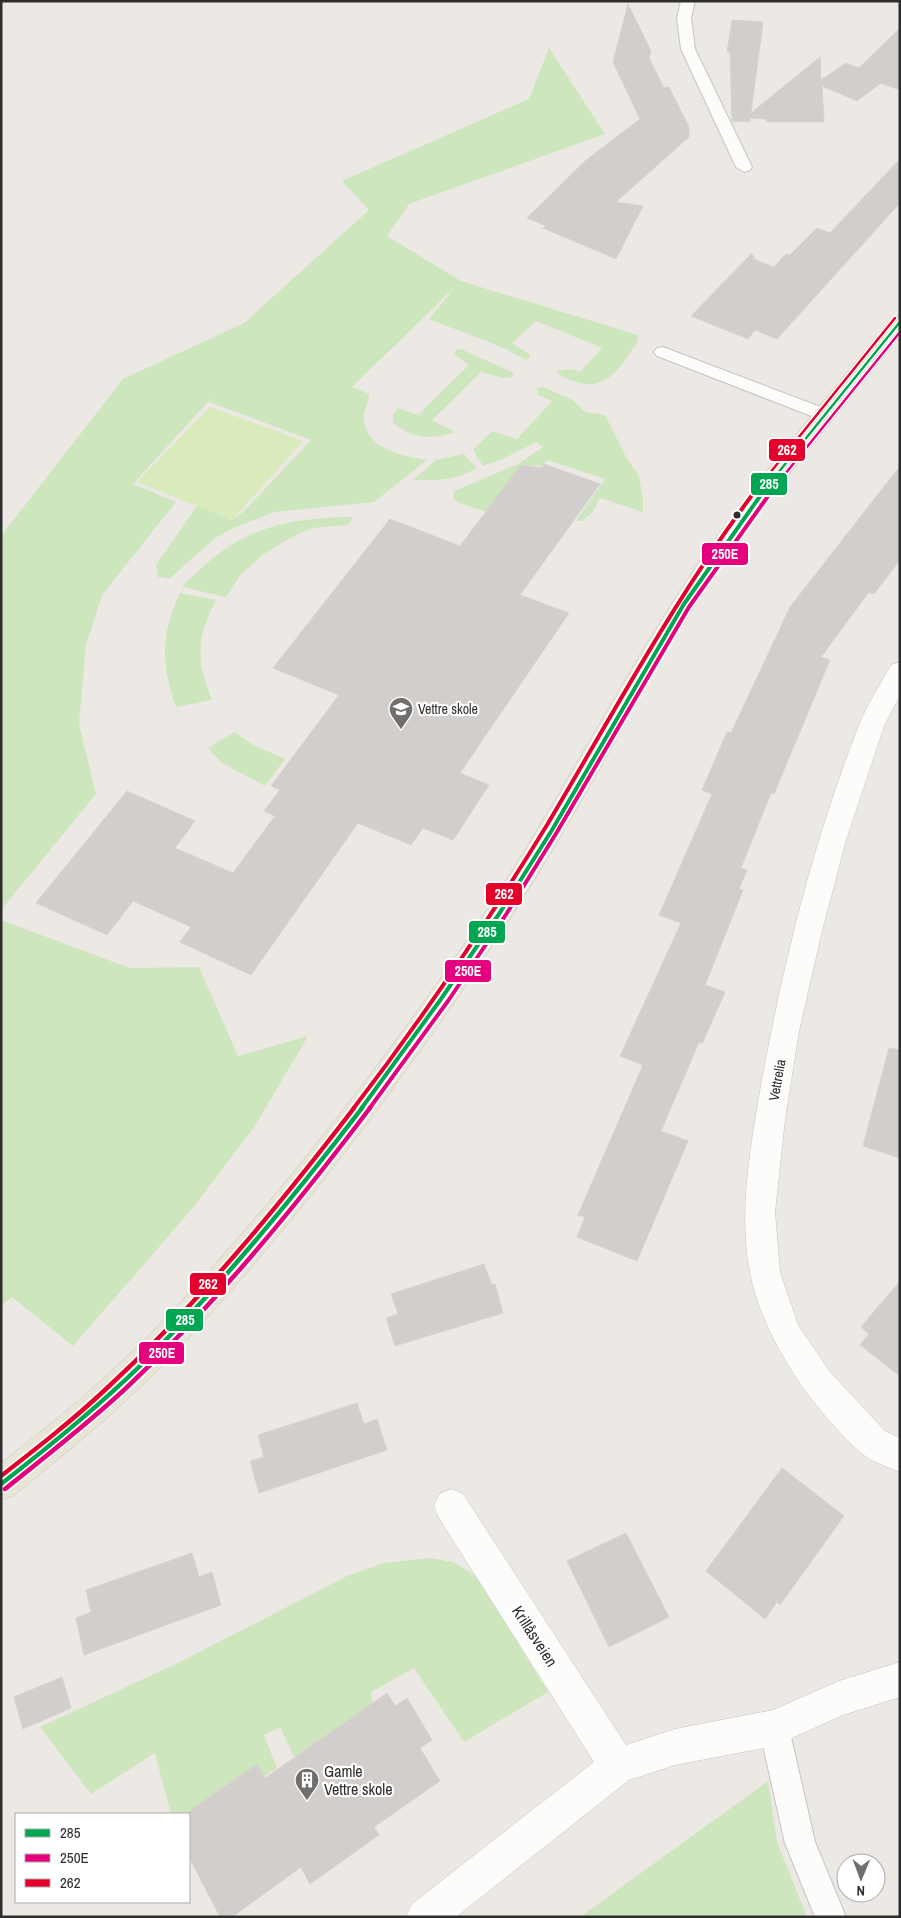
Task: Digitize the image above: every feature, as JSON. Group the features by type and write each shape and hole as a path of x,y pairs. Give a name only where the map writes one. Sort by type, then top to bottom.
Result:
{"main road":[{"path":"1,1484 100,1402 216,1286 335,1144 424,1024 505,904 566,805 666,631 706,570 748,511 900,322"}],"street":[{"name":"Vettrelia","path":"900,671 872,726 833,840 808,931 785,1031 772,1109 760,1212 765,1272 785,1332 819,1383 873,1442 900,1456"},
{"name":"Krillåsveien","path":"451,1506 618,1766"},
{"path":"425,1917 618,1766 675,1747 774,1728 838,1699 900,1679"}],"lane":[{"path":"688,1 684,18 688,49 744,167"},
{"path":"663,352 826,415"},
{"path":"774,1728 800,1844 831,1917"}],"green space":[{"path":"549,48 605,134 409,204 387,236 461,281 638,335 638,341 620,367 606,379 597,383 587,384 576,382 563,377 556,371 572,369 580,372 602,348 536,321 512,343 529,354 530,358 525,360 506,349 429,319 456,286 352,387 369,394 364,414 365,428 377,443 397,453 427,460 374,502 274,512 236,527 215,538 169,579 158,577 156,565 197,506 232,520 244,511 311,440 209,402 217,392 133,484 176,502 102,595 86,645 79,724 96,794 1,910 1,536 123,379 244,323 369,210 342,181 529,99"},
{"path":"461,349 514,373 513,377 503,378 481,372 432,420 455,432 430,437 414,435 399,428 393,422 393,414 398,408 418,415 469,365 454,354 456,350"},
{"path":"543,387 571,399 585,412 605,415 626,457 639,476 643,512 600,498 592,513 582,521 576,521 605,479 547,460 542,466 521,465 486,512 459,503 453,498 454,491 518,464 543,447 536,442 505,458 483,466 473,450 492,431 517,439 552,401 538,395 538,388"},
{"path":"210,407 303,441 232,520 137,482"},
{"path":"464,454 477,468 462,475 446,479 413,480 436,460"},
{"path":"353,517 348,525 312,528 290,538 264,554 241,574 226,597 182,587 219,554 255,533 274,526 295,522"},
{"path":"180,593 216,600 205,626 200,649 203,673 212,700 176,707 167,677 165,650 169,623"},
{"path":"234,732 254,745 285,759 265,786 222,763 208,748"},
{"path":"1,920 130,968 199,967 238,1056 308,1036 255,1126 191,1210 73,1346 12,1297 1,1306"},
{"path":"430,1558 453,1562 476,1576 548,1692 464,1742 414,1668 371,1692 373,1707 294,1757 280,1727 264,1735 277,1768 190,1823 190,1813 171,1813 155,1753 91,1794 40,1727 180,1662 347,1576 384,1563"},
{"path":"768,1781 777,1842 807,1917 580,1917"}],"building":[{"path":"628,4 651,51 649,58 664,88 669,87 689,127 689,137 616,202 643,206 616,259 543,228 546,226 527,218 585,161 640,119 613,62"},
{"path":"732,20 763,22 751,113 820,57 821,80 846,63 859,68 900,28 900,90 881,83 857,101 822,86 824,122 767,122 766,119 750,118 750,122 732,121 730,52 727,52"},
{"path":"900,159 900,203 777,339 755,330 748,339 691,316 752,253 755,260 774,267 786,254 790,255 817,228 830,233"},
{"name":"Vettre skole","path":"544,464 600,484 520,595 569,613 460,773 489,785 453,840 423,828 411,845 358,823 251,975 180,942 191,927 133,901 107,935 36,903 127,791 195,821 175,848 233,873 275,816 264,811 280,790 271,786 339,695 273,668 390,519 460,546 521,465 542,468"},
{"path":"900,466 900,560 874,594 869,592 821,657 830,660 774,794 771,793 741,868 747,870 739,889 743,890 705,985 725,992 702,1044 699,1042 661,1131 688,1141 637,1261 577,1237 585,1217 578,1215 643,1065 620,1056 681,923 659,915 712,794 702,790 727,732 731,733 790,607"},
{"path":"889,1048 900,1050 900,1158 863,1146"},
{"path":"484,1264 492,1285 495,1284 503,1313 395,1346 386,1318 398,1314 391,1294"},
{"path":"900,1281 900,1376 860,1345 869,1334 861,1327"},
{"path":"357,1403 364,1424 377,1419 387,1450 259,1493 250,1461 264,1457 258,1435"},
{"path":"782,1468 844,1516 780,1605 777,1602 765,1619 706,1571"},
{"path":"626,1533 669,1617 609,1647 567,1561"},
{"path":"192,1553 199,1577 212,1572 221,1605 84,1655 76,1618 91,1612 86,1590"},
{"path":"62,1677 71,1708 23,1729 14,1697"},
{"name":"Gamle Vettre skole","path":"387,1693 395,1706 407,1698 432,1740 420,1748 440,1781 374,1827 379,1835 310,1884 301,1867 232,1917 220,1917 190,1859 189,1811 257,1764 265,1778"}],"transit line":[{"name":"262","path":"1,1476 92,1402 162,1334 241,1246 345,1119 439,992 497,904 547,824 654,640 722,535 794,441 895,318"},
{"name":"285","path":"1,1484 92,1410 163,1342 243,1254 347,1127 411,1042 501,911 552,830 661,641 708,568 753,505 801,443 900,322"},
{"name":"250E","path":"5,1489 110,1403 168,1347 250,1256 354,1128 448,1001 507,913 557,832 666,644 713,571 780,480 900,332"}],"place":[{"name":"Vettre skole","path":"401,730"},
{"name":"Gamle Vettre skole","path":"307,1801"}]}
